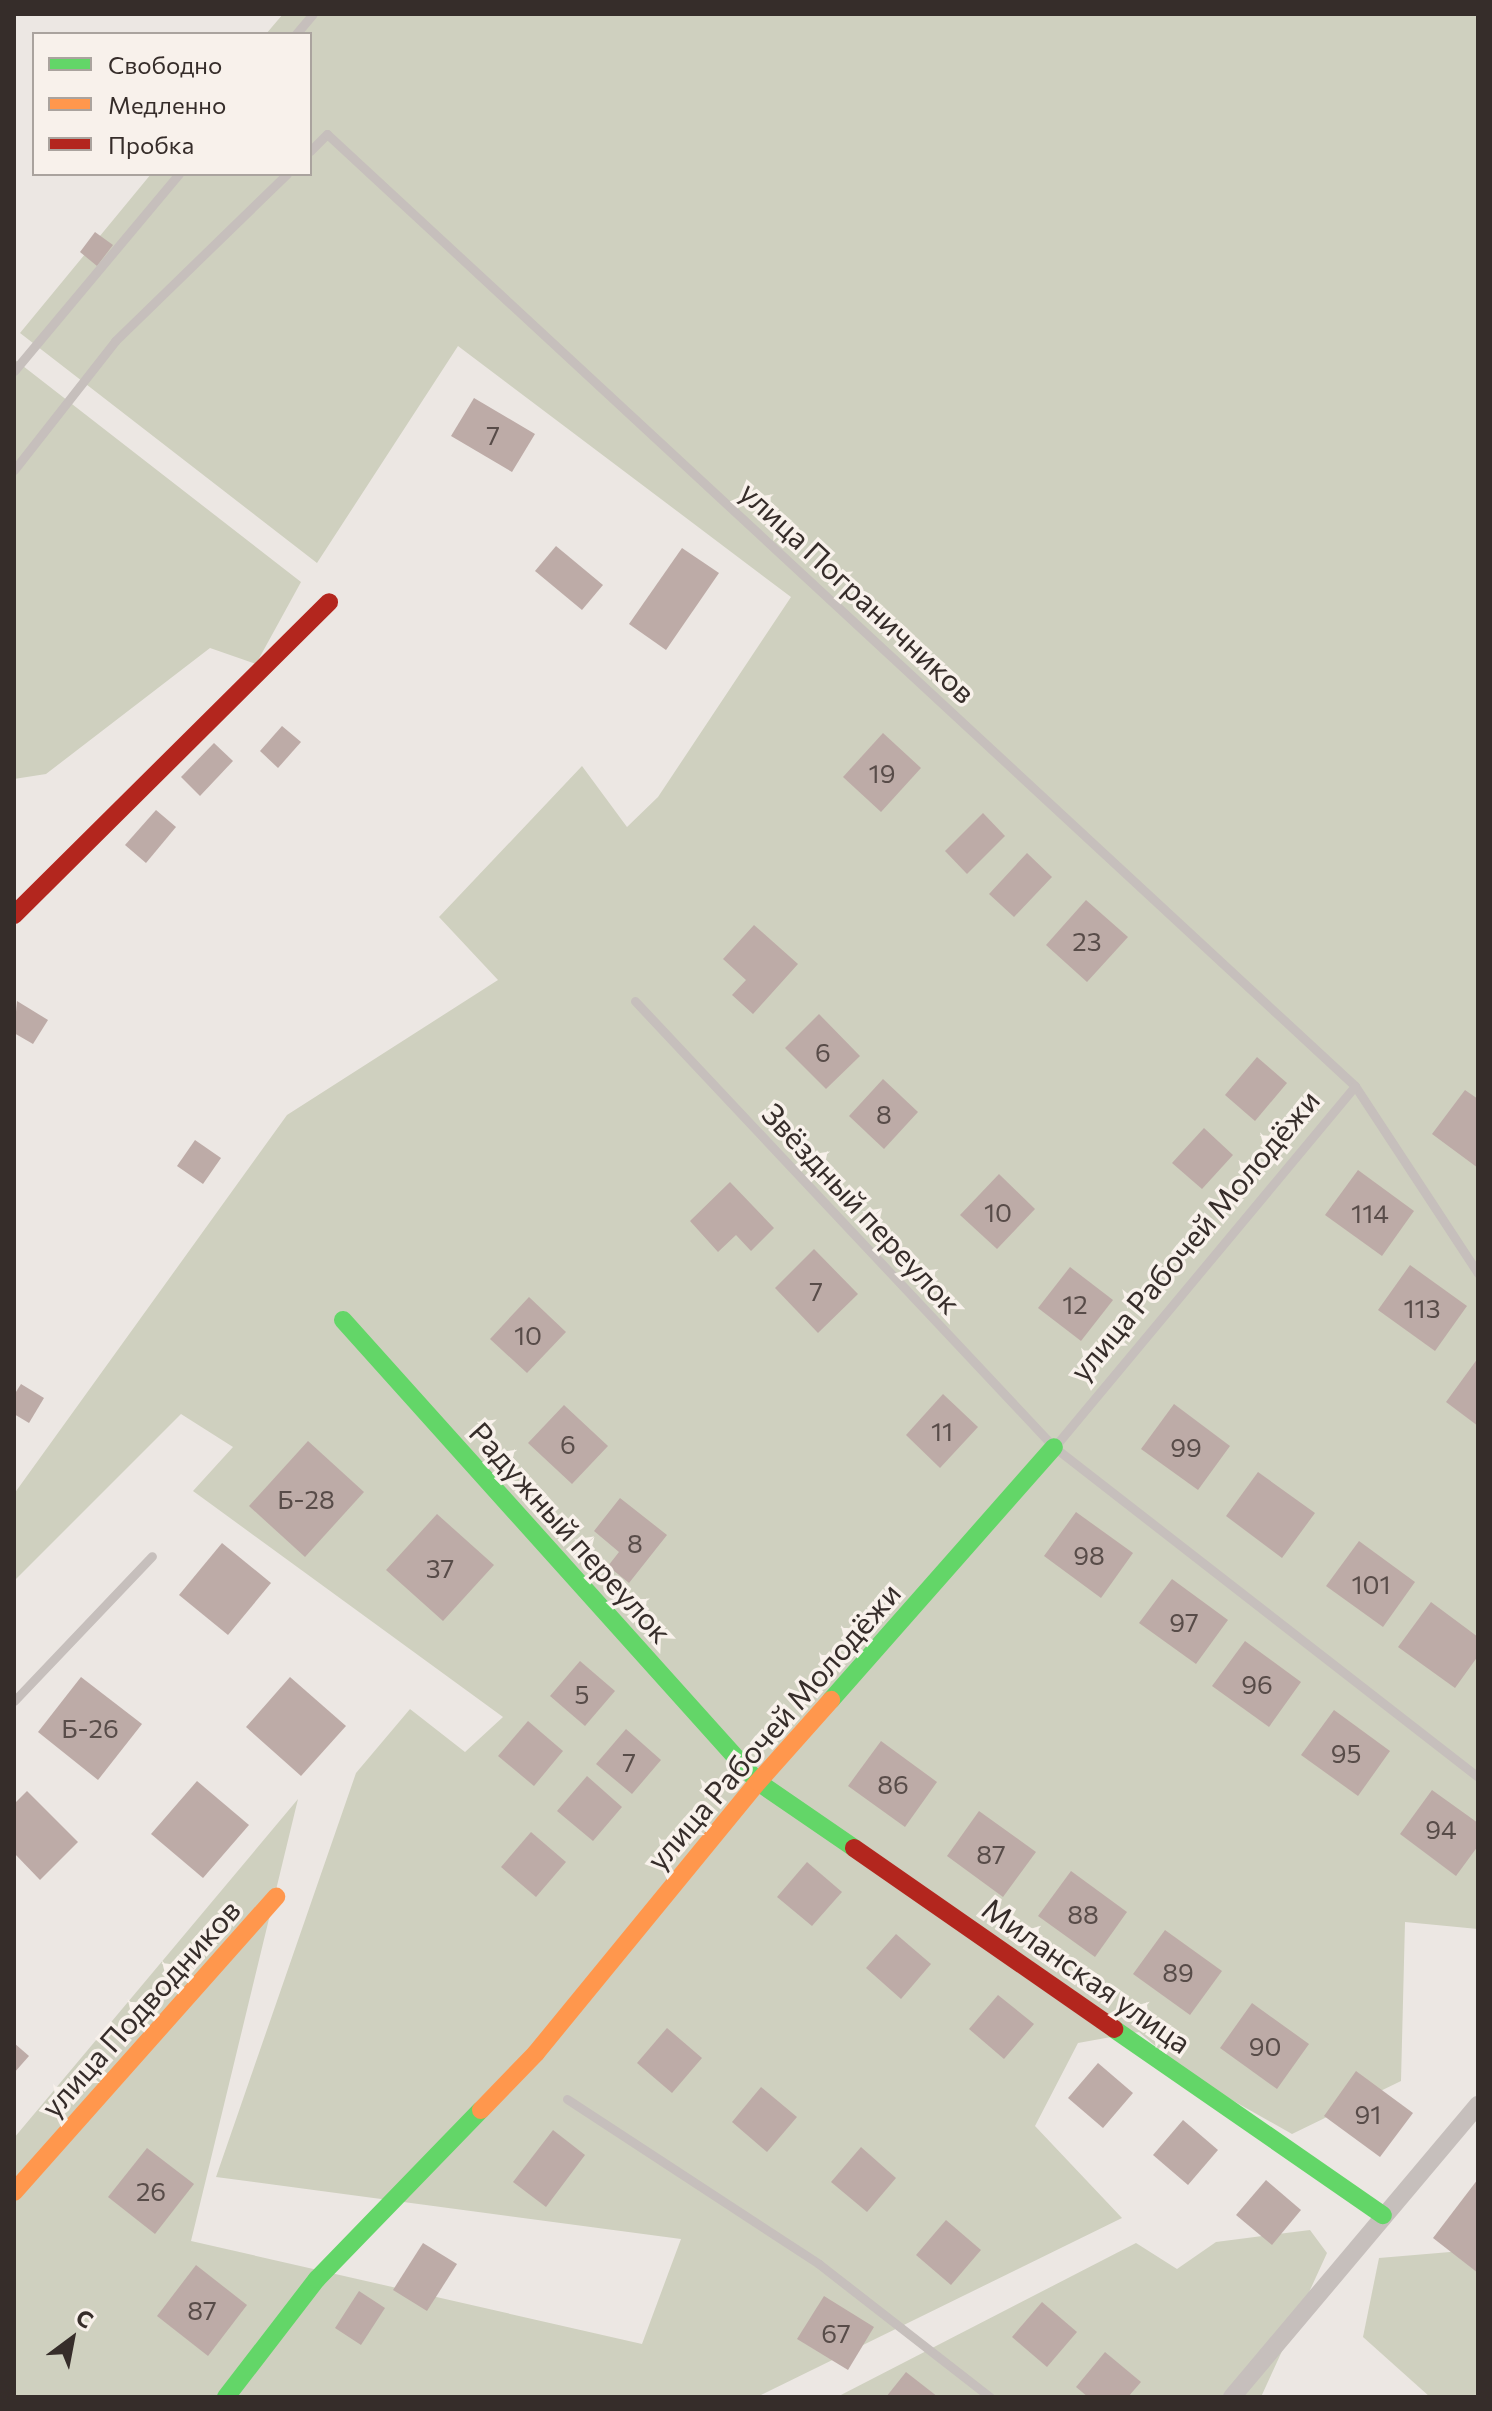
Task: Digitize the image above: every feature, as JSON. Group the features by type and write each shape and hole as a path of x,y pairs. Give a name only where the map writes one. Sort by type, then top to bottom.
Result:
{"street":[{"path":"14,915 329,602"},
{"name":"Радужный переулок","path":"343,1320 758,1782"},
{"name":"улица Рабочей Молодёжи","path":"226,2397 317,2279 536,2053 758,1782 1054,1447"},
{"name":"Миланская улица","path":"758,1782 1383,2215"},
{"name":"улица Подводников","path":"14,2192 276,1897"},
{"path":"1232,2397 1478,2105"}],"lane":[{"path":"298,32 313,14"},
{"name":"улица Пограничников","path":"312,149 327,134 1355,1086 1478,1273"},
{"path":"14,371 177,176"},
{"path":"14,470 115,341 285,176"},
{"name":"Звёздный переулок","path":"635,1001 1054,1447 1478,1777"},
{"name":"улица Рабочей Молодёжи","path":"1054,1447 1355,1086"},
{"path":"14,1701 152,1556"},
{"path":"567,2099 819,2264 990,2397"}],"green space":[{"path":"283,14 1478,14 1478,1929 1405,1922 1401,2081 1292,2134 1193,2078 1139,2032 1078,2043 1035,2126 1122,2218 757,2397 14,2397 14,2138 298,1799 191,2241 642,2344 681,2239 216,2177 356,1773 410,1709 465,1752 503,1717 193,1491 233,1447 181,1414 14,1581 14,1494 287,1115 498,980 439,917 582,766 627,827 658,797 791,597 458,346 317,563 20,333 149,176 312,176 312,32 268,32"},
{"path":"14,359 301,582 256,664 210,648 46,774 14,779"},
{"path":"1310,2230 1327,2253 1261,2397 837,2397 1136,2243 1177,2269 1216,2242"},
{"path":"1462,2251 1478,2254 1478,2397 1430,2397 1363,2337 1379,2258"}],"building":[{"path":"95,232 113,245 97,266 80,252"},
{"path":"474,398 535,434 512,472 451,436"},
{"path":"556,546 603,585 582,610 535,571"},
{"path":"682,548 719,573 666,650 629,624"},
{"path":"282,726 301,742 278,768 260,751"},
{"path":"883,733 921,768 881,812 843,777"},
{"path":"214,743 233,761 200,796 181,777"},
{"path":"156,810 176,827 146,863 125,845"},
{"path":"983,813 1005,836 967,874 945,851"},
{"path":"1027,853 1052,877 1014,917 989,894"},
{"path":"1086,900 1128,937 1087,982 1046,945"},
{"path":"754,925 798,964 753,1014 732,995 746,980 723,959"},
{"path":"17,1001 48,1020 33,1044 14,1033"},
{"path":"819,1014 860,1056 826,1089 785,1048"},
{"path":"1257,1057 1287,1083 1255,1121 1225,1095"},
{"path":"883,1079 918,1112 884,1149 849,1116"},
{"path":"1465,1090 1478,1099 1478,1168 1432,1134"},
{"path":"1204,1128 1233,1155 1202,1189 1172,1163"},
{"path":"195,1140 221,1158 203,1184 177,1166"},
{"path":"1358,1170 1414,1211 1382,1256 1325,1215"},
{"path":"999,1174 1035,1209 997,1249 960,1215"},
{"path":"730,1182 774,1228 751,1251 736,1235 718,1252 690,1221"},
{"path":"814,1249 858,1294 818,1333 775,1288"},
{"path":"1410,1265 1467,1306 1435,1351 1378,1310"},
{"path":"1070,1267 1113,1300 1081,1341 1038,1308"},
{"path":"529,1297 566,1332 527,1373 490,1339"},
{"path":"1478,1358 1478,1426 1446,1402"},
{"path":"21,1384 44,1398 29,1423 14,1414 14,1395"},
{"path":"943,1394 978,1427 940,1468 906,1435"},
{"path":"1174,1404 1230,1446 1198,1490 1141,1449"},
{"path":"564,1405 608,1446 572,1484 528,1443"},
{"path":"308,1441 364,1492 305,1557 249,1506"},
{"path":"1258,1472 1315,1513 1282,1558 1226,1516"},
{"path":"620,1498 667,1535 629,1583 608,1566 619,1552 594,1531"},
{"path":"1076,1512 1133,1553 1101,1598 1044,1556"},
{"path":"437,1514 494,1565 443,1621 386,1570"},
{"path":"1359,1541 1415,1582 1383,1627 1326,1586"},
{"path":"222,1543 271,1583 228,1635 179,1595"},
{"path":"1172,1579 1228,1620 1196,1664 1139,1623"},
{"path":"1431,1602 1478,1637 1478,1656 1455,1688 1398,1647"},
{"path":"1245,1641 1301,1682 1269,1727 1212,1686"},
{"path":"580,1661 615,1691 585,1726 550,1696"},
{"path":"81,1677 142,1724 98,1780 38,1732"},
{"path":"290,1677 346,1726 301,1776 246,1727"},
{"path":"1334,1710 1390,1751 1358,1796 1301,1755"},
{"path":"528,1721 563,1751 534,1786 498,1756"},
{"path":"626,1729 661,1760 632,1794 596,1764"},
{"path":"881,1741 937,1782 905,1827 848,1786"},
{"path":"587,1776 622,1807 593,1841 557,1811"},
{"path":"197,1781 249,1825 203,1878 151,1834"},
{"path":"1432,1790 1478,1823 1478,1846 1456,1876 1400,1834"},
{"path":"27,1791 78,1842 40,1880 14,1853 14,1804"},
{"path":"979,1811 1036,1852 1003,1897 947,1856"},
{"path":"531,1832 566,1862 536,1897 501,1867"},
{"path":"807,1862 842,1892 812,1926 777,1897"},
{"path":"1071,1871 1127,1912 1095,1957 1038,1916"},
{"path":"1165,1930 1222,1971 1190,2015 1133,1974"},
{"path":"896,1934 931,1964 901,1999 866,1968"},
{"path":"998,1995 1034,2024 1004,2059 969,2029"},
{"path":"1252,2003 1309,2044 1277,2089 1220,2048"},
{"path":"667,2028 702,2058 672,2093 637,2063"},
{"path":"14,2043 29,2056 14,2073"},
{"path":"1098,2063 1133,2093 1103,2128 1068,2098"},
{"path":"1356,2071 1413,2113 1380,2157 1324,2116"},
{"path":"761,2087 797,2117 767,2152 732,2122"},
{"path":"1183,2120 1218,2150 1188,2185 1153,2155"},
{"path":"553,2130 585,2155 546,2207 513,2182"},
{"path":"861,2147 896,2178 867,2212 831,2182"},
{"path":"147,2148 194,2184 155,2234 108,2197"},
{"path":"1478,2179 1478,2273 1433,2238"},
{"path":"1266,2180 1301,2210 1272,2245 1236,2215"},
{"path":"946,2220 981,2250 951,2285 916,2255"},
{"path":"423,2243 457,2264 427,2311 393,2290"},
{"path":"196,2265 247,2305 208,2356 157,2316"},
{"path":"359,2291 385,2308 361,2345 335,2328"},
{"path":"824,2296 874,2327 848,2370 797,2339"},
{"path":"1042,2302 1077,2332 1047,2367 1012,2337"},
{"path":"1105,2352 1141,2382 1128,2397 1088,2397 1076,2387"},
{"path":"906,2372 938,2397 886,2397"}],"traffic: fast":[{"path":"343,1320 758,1782 854,1848"},
{"path":"831,1700 1054,1447"},
{"path":"1114,2029 1383,2215"},
{"path":"226,2397 317,2279 481,2110"}],"traffic: slow":[{"path":"481,2110 536,2053 758,1782 831,1700"},
{"path":"14,2192 276,1897"}],"traffic: jam":[{"path":"14,915 329,602"},
{"path":"854,1848 1114,2029"}]}
